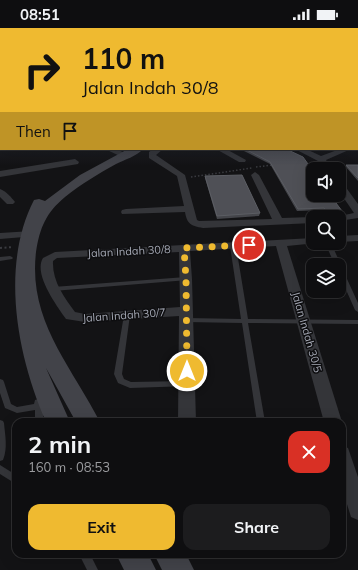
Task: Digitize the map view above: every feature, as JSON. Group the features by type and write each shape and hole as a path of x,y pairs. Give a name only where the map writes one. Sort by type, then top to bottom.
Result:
{"main road":[{"path":"56,418 17,331 9,292 8,267 10,245 40,216 50,203 91,174 131,151"},
{"path":"10,245 26,266 27,288 36,324 58,369 86,418"},
{"path":"134,558 141,570"},
{"path":"172,558 179,570"}],"street":[{"path":"222,150 242,160"},
{"path":"301,150 321,159 323,162"},
{"path":"321,159 344,150"},
{"path":"131,151 154,159 181,175 192,221 196,224 203,225 306,220"},
{"path":"0,174 75,162"},
{"path":"255,175 279,222"},
{"path":"0,192 10,202"},
{"path":"346,194 358,211"},
{"path":"126,212 189,209"},
{"path":"346,217 358,215"},
{"path":"346,239 358,238"},
{"name":"Jalan Indah 30/8","path":"53,289 47,260 55,255 306,241"},
{"name":"Jalan Indah 30/5","path":"281,243 332,418"},
{"path":"184,248 186,279 187,418"},
{"name":"Jalan Indah 30/7","path":"53,289 71,316 77,318 127,315 186,315"},
{"path":"346,470 358,510"}],"lane":[{"path":"234,246 260,418"},
{"path":"53,289 186,279"},
{"path":"346,283 358,310"},
{"path":"127,315 118,374 121,382 130,385 187,384"},
{"path":"186,315 245,320 358,322"},
{"path":"33,369 39,406 39,418"},
{"path":"0,382 8,406 17,410 39,406"},
{"path":"0,423 2,440 0,458"},
{"path":"0,469 12,477"},
{"path":"86,558 93,570"}],"building":[{"path":"247,150 288,150 303,157 307,162 306,202 335,202 341,210 325,210 324,208 298,209 270,162"},
{"path":"346,165 358,165 358,178"},
{"path":"242,175 260,213 217,216 205,176"}],"route":[{"path":"187,371 186,279 184,248 249,245"}]}
